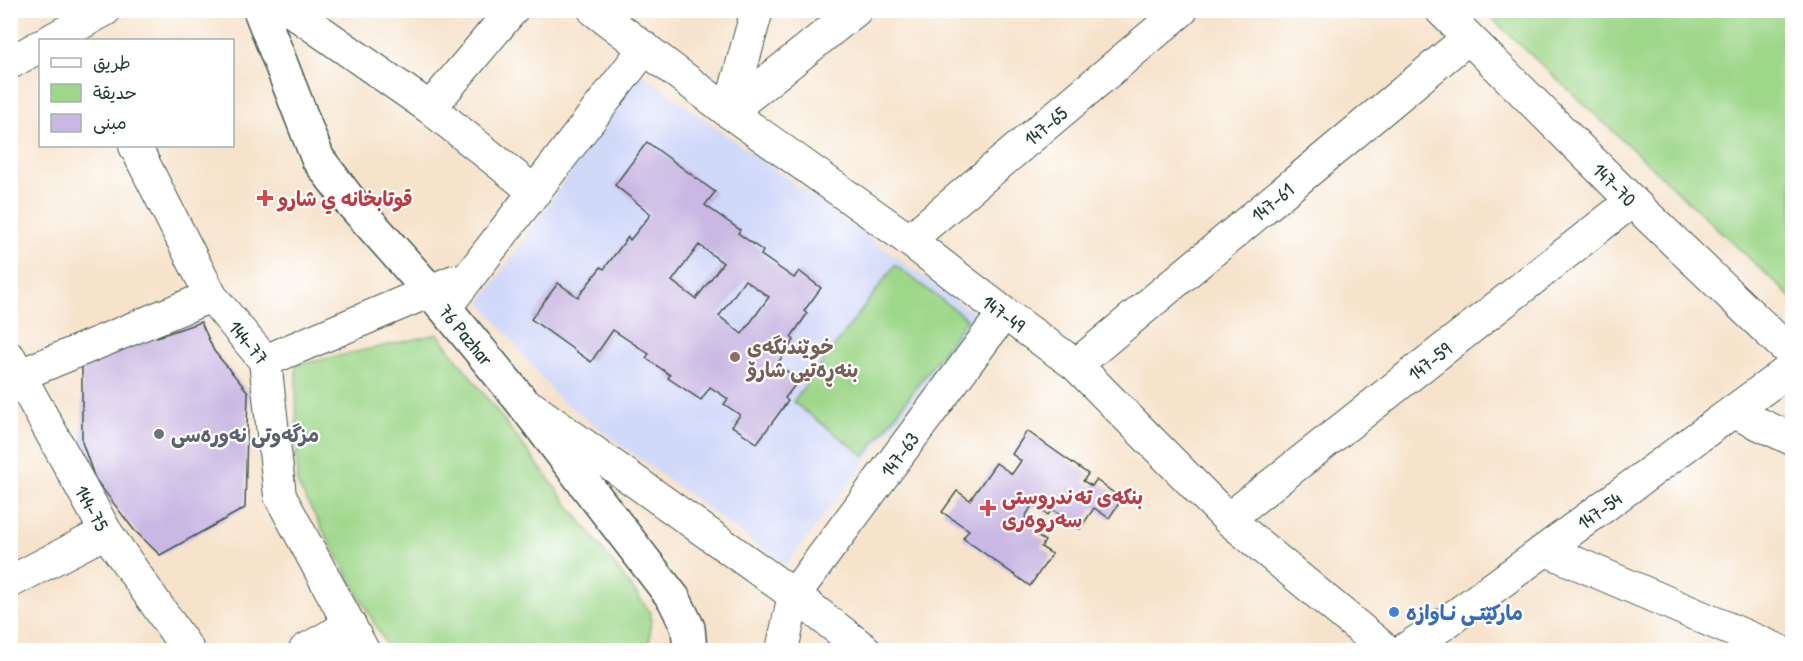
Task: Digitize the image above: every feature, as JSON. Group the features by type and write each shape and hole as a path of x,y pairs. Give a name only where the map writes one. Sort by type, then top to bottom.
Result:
{"street":[{"path":"69,30 105,10"},
{"name":"76 Pazhar","path":"260,10 318,159 350,201 438,300 519,398 674,599 688,628 690,651"},
{"path":"290,10 430,108 535,192"},
{"path":"430,108 512,10"},
{"name":"147-49","path":"594,10 729,112 909,240 1076,365 1228,519 1386,651"},
{"path":"729,112 757,10"},
{"path":"729,112 856,10"},
{"name":"147-65","path":"909,240 1182,10"},
{"name":"147-70","path":"1441,10 1632,201 1792,354"},
{"name":"147-61","path":"1076,365 1468,38"},
{"path":"10,63 39,47"},
{"path":"264,361 438,300 472,273 645,48"},
{"name":"144-77","path":"136,147 211,296 264,361 280,496 356,638"},
{"name":"147-59","path":"1228,519 1632,201"},
{"path":"15,367 211,296"},
{"name":"147-63","path":"794,595 1004,313"},
{"name":"144-75","path":"15,367 106,532 188,651"},
{"name":"147-54","path":"1404,651 1792,369"},
{"path":"519,398 794,595 865,651"},
{"path":"1733,412 1792,439"},
{"path":"10,582 106,532"},
{"path":"1546,550 1778,651"},
{"path":"782,651 794,595"},
{"path":"305,651 356,638"}],"shaded area":[{"name":"خوێندنگەی بنەڕەتیی شارۆ","path":"639,72 978,316 785,566 558,398 481,302"}],"green space":[{"path":"1484,11 1792,11 1792,298"},
{"path":"895,265 967,319 865,456 793,402"},
{"path":"438,334 651,613 649,650 389,650 297,483 296,365"}],"building":[{"path":"647,142 715,192 705,205 740,230 738,233 763,251 761,255 794,278 799,271 821,288 804,311 807,314 791,337 794,340 777,364 799,380 785,398 788,401 757,443 732,426 740,415 724,404 728,399 710,387 701,400 668,378 670,375 646,358 649,354 613,330 591,362 531,319 558,283 578,297 601,267 604,269 628,237 630,240 651,214 615,185","holes":["699,245 723,263 696,299 672,281","745,280 769,297 742,334 719,316"]},
{"path":"201,322 214,351 248,392 245,508 160,555 134,530 95,479 82,442 82,363 132,337 157,337"},
{"name":"بنکەی تەندروستی سەروەری","path":"1027,431 1088,474 1083,481 1092,486 1096,480 1122,499 1109,518 1094,508 1080,529 1052,509 1048,515 1033,504 1025,517 1039,527 1034,534 1045,541 1041,547 1052,554 1030,586 963,538 969,530 942,512 957,491 970,500 996,463 1012,474 1021,461 1012,454"}],"place":[{"name":"قوتابخانه ي شارو","path":"265,198"},
{"name":"خوێندنگەی بنەڕەتیی شارۆ","path":"735,357"},
{"name":"مزگەوتی نەورەسی","path":"159,434"},
{"name":"بنکەی تەندروستی سەروەری","path":"988,508"},
{"name":"مارکێتـی نـاوازە","path":"1394,612"}]}
